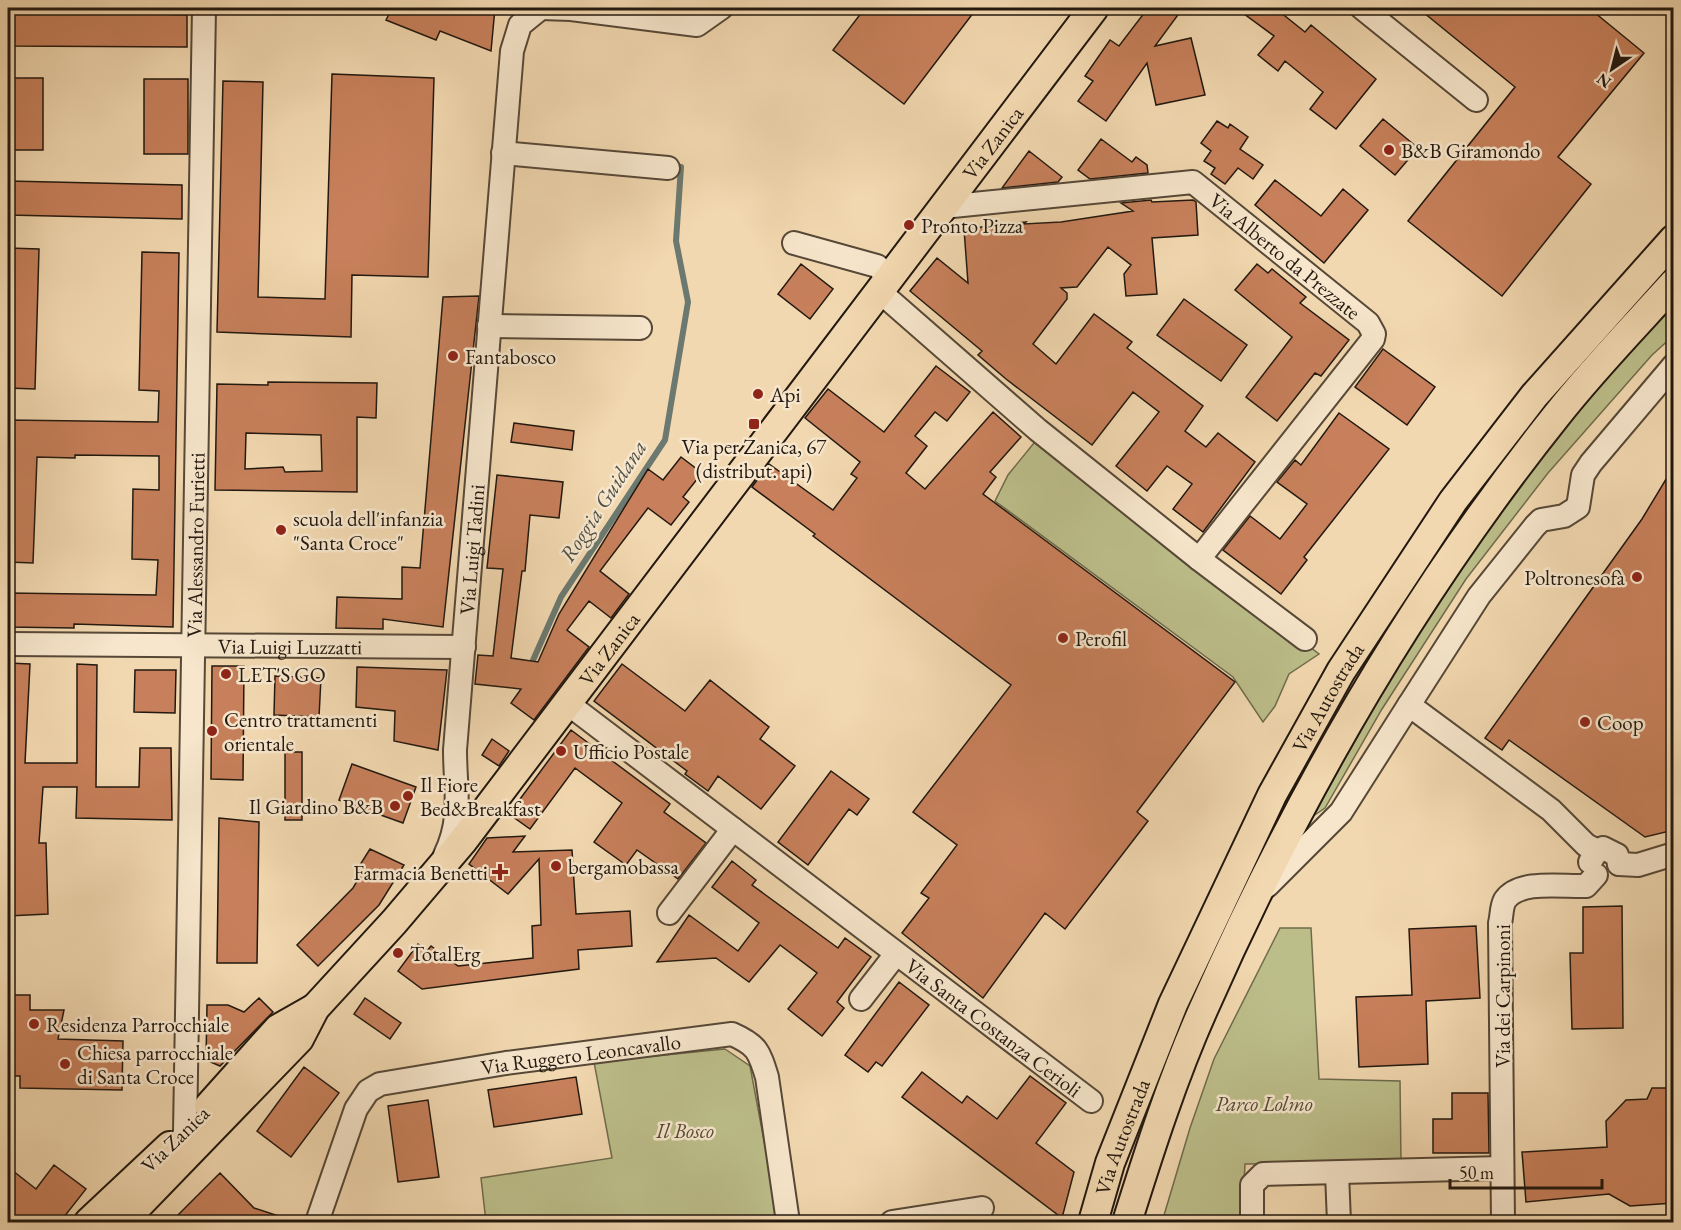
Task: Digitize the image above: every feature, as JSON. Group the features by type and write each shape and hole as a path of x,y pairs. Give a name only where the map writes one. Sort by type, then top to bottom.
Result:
{"main road":[{"name":"Via Zanica","path":"122,1222 173,1168 198,1119 299,1039 315,1008 439,869 1094,8"},
{"name":"Via Autostrada","path":"1093,1222 1110,1163 1173,1004 1272,795 1341,671 1453,501 1534,396 1674,240"},
{"name":"Via Autostrada","path":"1127,1222 1202,1012 1255,898 1302,805 1368,687 1479,517 1558,413 1674,283"},
{"name":"Via Zanica","path":"89,1222 198,1119 278,1029 315,1008"}],"street":[{"name":"Via Alessandro Furietti","path":"173,1168 198,1119 186,1083 204,8"},
{"path":"541,8 571,9 697,26 721,8"},
{"name":"Via Luigi Tadini","path":"439,869 456,828 458,813 455,774 464,647 512,51 520,25 541,8"},
{"path":"1362,8 1476,100"},
{"path":"503,153 668,168"},
{"name":"Via Alberto da Prezzate","path":"943,207 1193,182 1368,323 1374,334 1373,339 1199,560"},
{"path":"794,243 877,266 885,284 1038,430 1199,560 1305,639"},
{"path":"489,326 640,328"},
{"name":"Via Autostrada","path":"1255,898 1341,812 1479,596 1541,520 1563,516 1578,507 1583,475 1674,365"},
{"name":"Via Luigi Luzzatti","path":"8,644 464,647"},
{"name":"Via Santa Costanza Cerioli","path":"567,703 1091,1101"},
{"path":"1408,705 1551,810 1586,845 1597,851"},
{"path":"455,774 466,789 474,793 493,793 503,787"},
{"path":"669,913 733,830"},
{"path":"1596,875 1589,864 1590,857 1603,848 1617,855 1619,864 1638,864 1674,854"},
{"name":"Via dei Carpinoni","path":"1503,1222 1500,923 1502,906 1512,893 1523,888 1586,886 1596,875 1602,878 1615,874 1619,864"},
{"name":"Via Santa Costanza Cerioli","path":"861,999 896,954"},
{"name":"Via Ruggero Leoncavallo","path":"317,1222 357,1109 368,1091 380,1084 506,1062 732,1034 752,1043 760,1054 767,1077 788,1222"},
{"path":"186,1083 204,1088 226,1088"},
{"path":"1251,1222 1252,1185 1263,1173 1502,1168"},
{"path":"1337,1173 1339,1222"},
{"path":"892,1222 982,1208"}],"green space":[{"path":"1673,295 1673,336 1652,355 1548,473 1466,579 1382,709 1325,808 1300,825 1490,514"},
{"path":"1038,438 1319,654 1289,674 1275,706 1263,722 1233,677 995,501 1008,475"},
{"name":"Parco Lolmo","path":"1280,928 1311,928 1319,1079 1400,1081 1401,1163 1245,1164 1242,1222 1162,1222 1190,1128 1214,1059"},
{"name":"Il Bosco","path":"725,1049 750,1066 779,1221 486,1222 481,1178 612,1158 594,1062"}],"building":[{"path":"392,8 495,8 491,51 440,31 436,40 386,20"},
{"path":"865,8 977,8 904,104 833,50"},
{"path":"1148,8 1183,8 1155,46 1191,38 1205,95 1156,105 1147,63 1106,121 1078,101 1093,81 1085,76 1110,40 1119,46"},
{"path":"1236,8 1275,8 1305,32 1311,25 1376,79 1336,129 1310,109 1323,92 1285,61 1278,71 1258,55 1274,36"},
{"path":"1418,8 1589,8 1644,53 1558,157 1591,184 1502,296 1408,221 1515,87"},
{"path":"8,10 187,15 187,47 8,46"},
{"path":"332,74 434,78 428,277 352,275 351,337 217,332 223,81 263,82 258,297 325,299"},
{"path":"8,78 43,78 43,150 8,150"},
{"path":"144,79 188,79 188,154 144,154"},
{"path":"1383,119 1418,148 1395,175 1360,146"},
{"path":"1217,121 1228,128 1230,124 1248,137 1240,149 1263,165 1253,179 1238,168 1225,184 1211,174 1215,168 1204,161 1211,151 1201,143"},
{"path":"1101,139 1132,162 1136,157 1147,165 1148,173 1090,179 1078,170"},
{"path":"1029,151 1062,177 1058,182 1002,188"},
{"path":"1275,180 1321,216 1343,189 1368,210 1324,263 1255,205"},
{"path":"8,181 182,185 182,219 8,215"},
{"path":"1151,200 1152,202 1193,200 1196,202 1198,235 1152,238 1157,294 1126,296 1124,274 1131,265 1108,247 1077,287 1061,288 1067,293 1067,299 1033,344 1056,364 1094,314 1132,342 1127,348 1203,406 1185,431 1206,447 1218,433 1255,462 1203,532 1173,509 1192,484 1167,466 1147,491 1116,466 1159,412 1133,392 1092,445 1006,379 978,355 982,351 910,291 937,258 968,283 964,229 1026,222 1024,224 1061,222 1133,211 1121,203"},
{"path":"8,248 39,249 35,389 8,388"},
{"path":"142,252 179,253 173,627 74,624 74,628 8,627 8,593 156,595 158,560 132,559 133,489 159,490 159,456 37,457 33,563 8,562 8,420 158,422 159,391 139,390"},
{"path":"801,264 833,289 810,319 778,294"},
{"path":"1257,264 1268,273 1272,269 1306,297 1300,303 1349,340 1321,376 1315,373 1277,421 1246,397 1292,337 1235,290"},
{"path":"479,296 443,627 383,619 383,629 336,628 337,597 402,599 402,567 420,568 443,297"},
{"path":"1184,299 1247,345 1221,381 1157,335"},
{"path":"1383,349 1435,387 1407,425 1355,387"},
{"path":"936,366 970,392 947,421 935,412 915,436 927,446 906,473 925,489 993,412 1021,437 990,472 996,477 983,494 1235,682 1137,812 1148,821 1065,929 1045,913 983,998 902,933 929,898 921,893 957,845 913,812 1011,685 813,536 815,534 752,487 769,464 833,510 857,478 851,474 860,462 805,418 828,389 884,432"},
{"path":"268,382 377,383 376,418 357,417 357,492 215,490 217,384 268,385","holes":["246,433 321,435 322,471 285,472 283,467 245,469"]},
{"path":"1339,413 1389,449 1304,557 1307,560 1281,594 1223,550 1250,516 1280,539 1307,504 1277,482 1295,460 1301,465"},
{"path":"514,423 574,431 572,450 511,442"},
{"path":"681,457 702,473 683,497 689,502 671,525 648,508 600,571 629,594 611,618 589,601 567,630 589,647 534,720 511,703 521,689 475,684 478,655 493,656 503,569 487,568 497,475 563,482 559,518 530,515 525,571 522,571 511,658 538,662 559,614 648,469 663,480"},
{"name":"Coop","path":"1674,466 1674,830 1645,837 1509,740 1502,750 1485,738 1642,519"},
{"path":"8,663 30,664 25,763 77,763 77,664 97,665 96,787 139,787 140,748 171,748 172,820 76,818 77,787 43,787 39,843 46,843 48,914 8,916"},
{"path":"622,664 685,711 710,680 769,727 760,739 795,766 761,809 718,776 708,791 685,774 687,771 594,701"},
{"path":"212,666 244,666 243,780 211,779"},
{"path":"357,667 447,670 438,750 394,741 395,711 356,707"},
{"path":"135,670 176,670 175,713 134,712"},
{"path":"275,676 321,678 319,717 274,715"},
{"path":"571,730 670,804 664,812 706,843 678,879 637,850 626,865 594,842 622,803 575,768 530,829 509,814"},
{"path":"492,739 509,751 499,766 482,755"},
{"path":"285,752 302,752 302,820 285,820"},
{"path":"352,764 416,787 403,823 339,800"},
{"path":"831,771 869,799 857,815 849,809 808,865 778,842"},
{"path":"219,818 259,822 257,963 217,963"},
{"path":"525,836 513,852 572,850 576,914 630,911 632,946 578,950 579,969 422,989 398,971 418,944 427,951 431,946 458,966 533,958 532,926 541,925 539,859 508,894 469,864 487,838"},
{"path":"370,849 404,865 379,905 318,966 297,945 353,888 363,871 358,868"},
{"path":"732,861 756,880 752,885 838,948 845,938 871,957 837,1002 844,1008 822,1036 788,1009 817,973 780,945 749,982 716,958 657,962 689,915 738,951 759,923 712,887"},
{"path":"1622,906 1623,1028 1572,1029 1570,953 1583,953 1583,907"},
{"path":"1476,926 1480,998 1426,1001 1428,1064 1359,1067 1356,997 1412,995 1409,929"},
{"path":"899,982 929,1005 882,1066 876,1062 868,1072 845,1055"},
{"name":"Chiesa parrocchiale di Santa Croce","path":"8,995 30,995 30,1010 64,1010 58,1039 123,1041 122,1090 20,1088 20,1076 8,1076"},
{"path":"259,998 273,1012 220,1066 206,1060 207,1005 228,1005 244,1012"},
{"path":"365,998 401,1023 390,1039 354,1014"},
{"path":"304,1067 339,1093 291,1157 257,1131"},
{"path":"922,1072 962,1103 967,1096 997,1119 1030,1076 1066,1103 1036,1143 1074,1172 1062,1218 902,1097"},
{"path":"576,1077 582,1114 494,1127 488,1090"},
{"path":"1652,1088 1674,1088 1674,1203 1630,1206 1609,1194 1526,1202 1522,1152 1607,1147 1606,1121 1626,1100 1647,1099"},
{"path":"1452,1093 1488,1093 1489,1153 1433,1153 1433,1119 1452,1119"},
{"path":"428,1100 439,1177 398,1182 388,1106"},
{"path":"54,1165 86,1189 60,1222 8,1222 8,1167 36,1189"},
{"path":"220,1173 254,1208 288,1219 288,1222 171,1222"}],"waterway":[{"name":"Roggia Guidana","path":"530,667 561,597 665,440 688,302 676,241 681,167"}],"place":[{"name":"B&B Giramondo","path":"1389,150"},
{"name":"Pronto Pizza","path":"909,225"},
{"name":"Fantabosco","path":"453,356"},
{"name":"Api","path":"758,394"},
{"name":"Via per Zanica, 67 (distribut. api)","path":"754,424"},
{"name":"scuola dell'infanzia \"Santa Croce\"","path":"281,530"},
{"name":"Poltronesofà","path":"1637,577"},
{"name":"Perofil","path":"1063,638"},
{"name":"LET'S GO","path":"226,674"},
{"name":"Coop","path":"1585,722"},
{"name":"Centro trattamenti orientale","path":"212,731"},
{"name":"Ufficio Postale","path":"561,751"},
{"name":"Il Fiore Bed&Breakfast","path":"408,796"},
{"name":"Il Giardino B&B","path":"395,806"},
{"name":"bergamobassa","path":"556,866"},
{"name":"Farmacia Benetti","path":"500,872"},
{"name":"TotalErg","path":"398,953"},
{"name":"Residenza Parrocchiale","path":"34,1024"},
{"name":"Chiesa parrocchiale di Santa Croce","path":"65,1064"}]}
